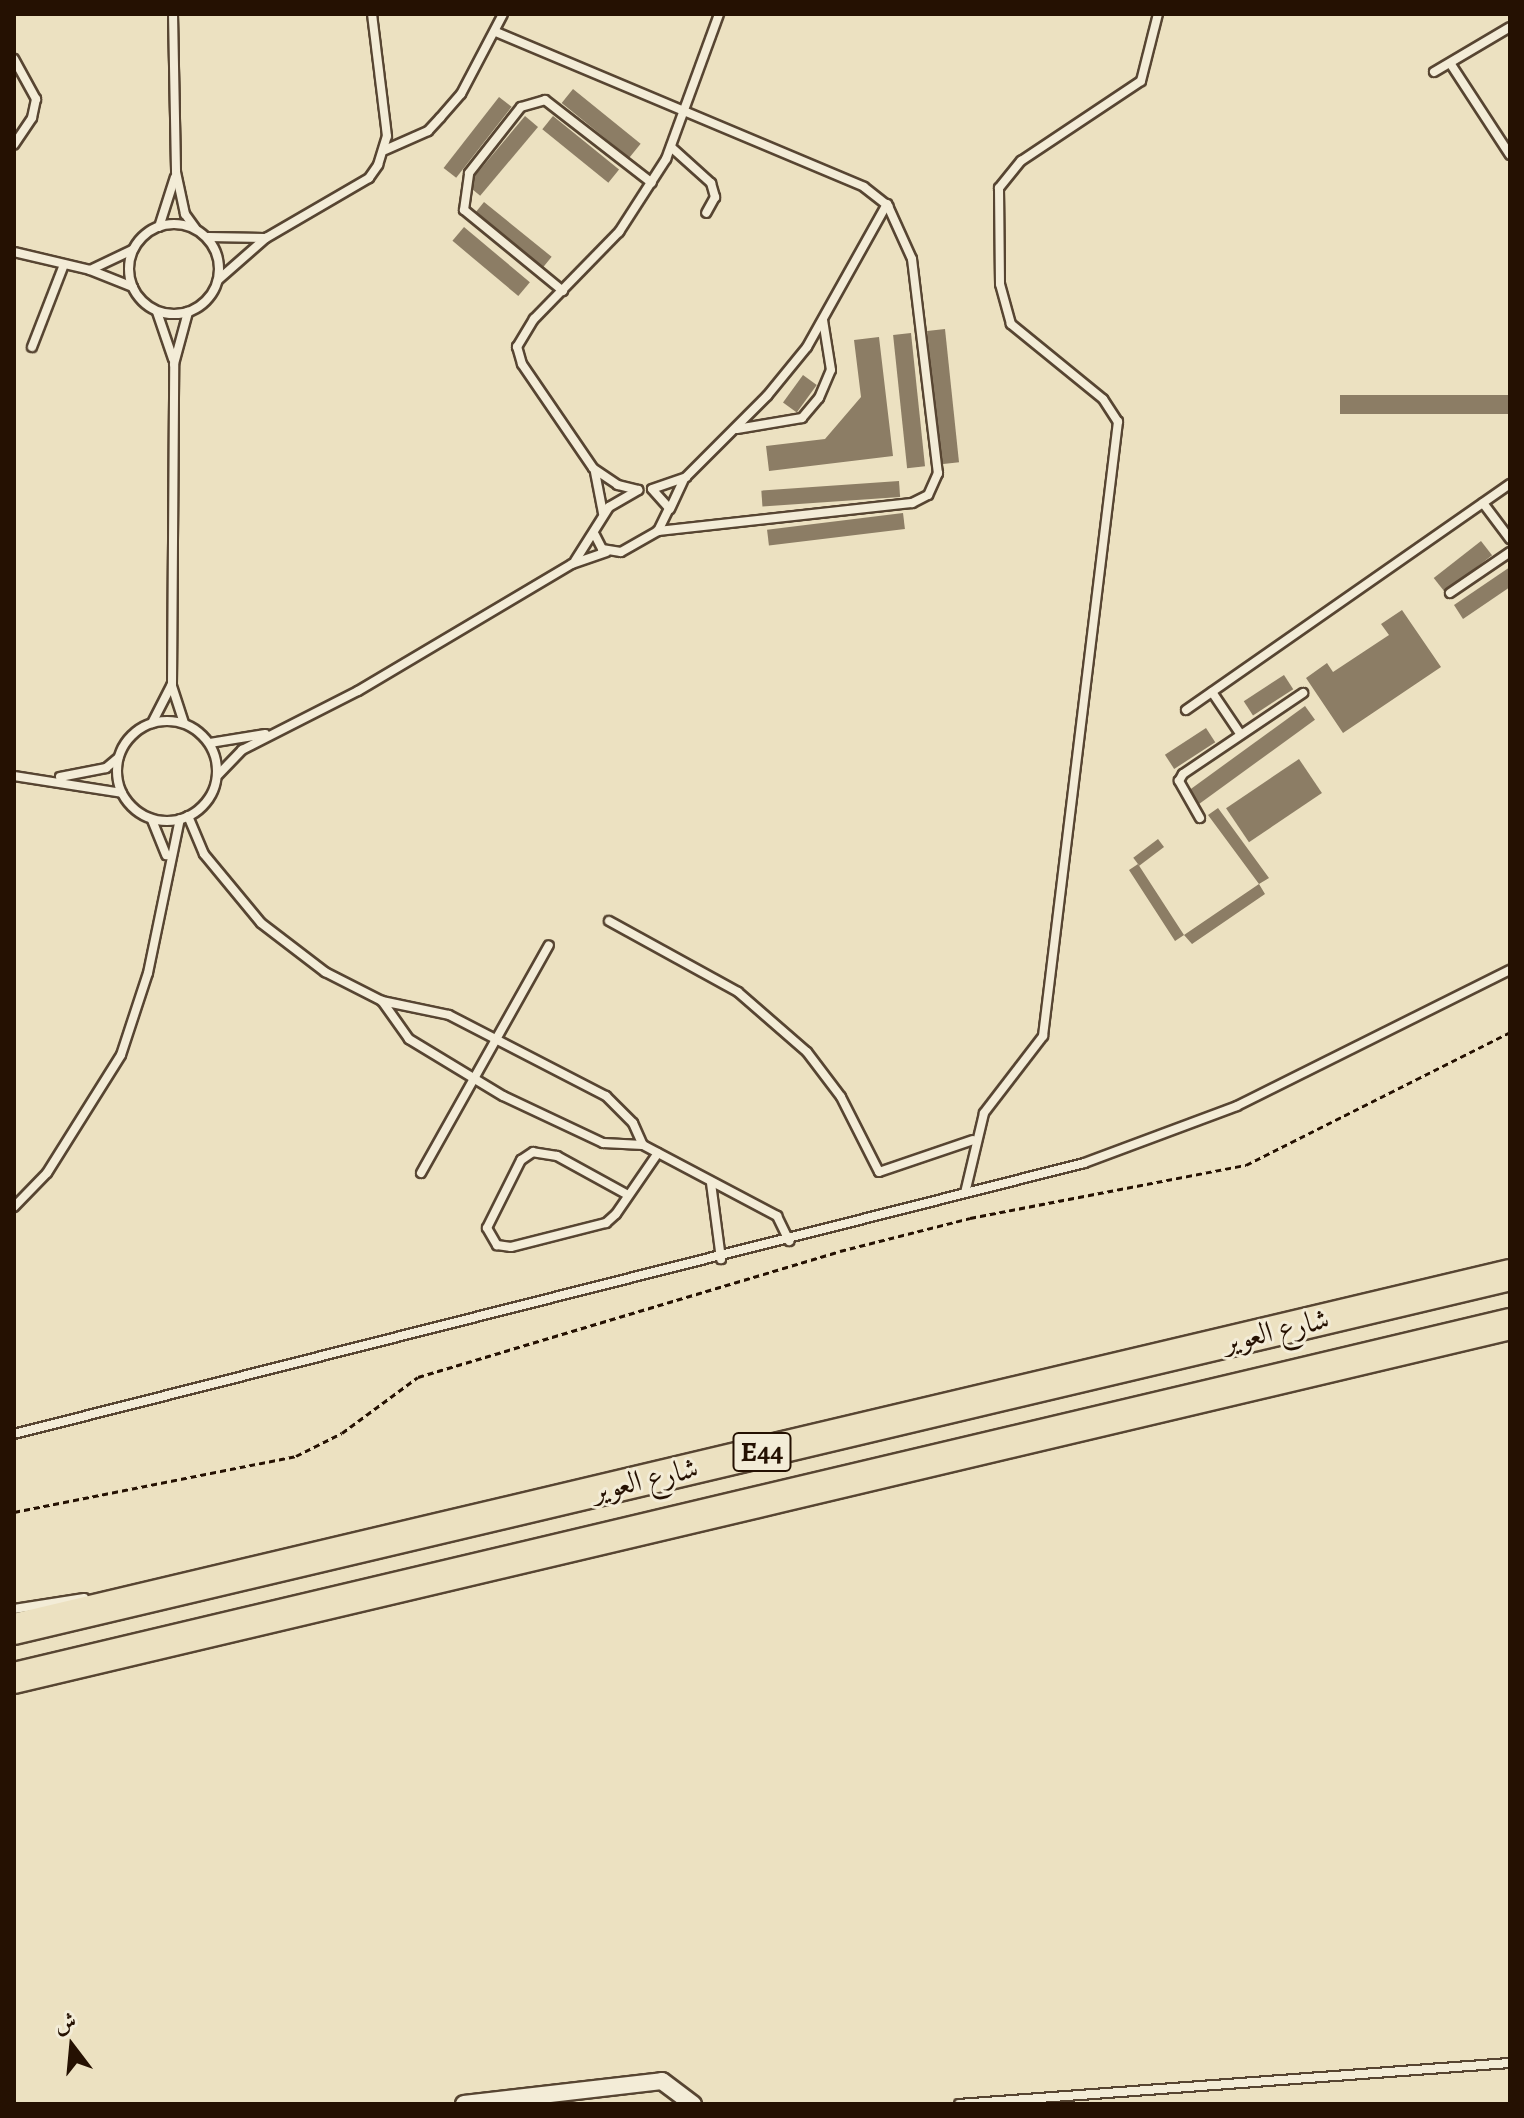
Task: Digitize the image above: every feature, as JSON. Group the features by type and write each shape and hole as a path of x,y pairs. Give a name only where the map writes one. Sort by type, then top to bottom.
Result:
{"highway":[{"path":"1387,1304 1510,1255"},
{"name":"شارع العوير","path":"14,1629 1510,1275"},
{"name":"شارع العوير","path":"14,1678 1510,1324"},
{"path":"1382,1354 1510,1345"}],"street":[{"path":"464,2104 649,2081 675,2085 693,2104"}],"lane":[{"path":"173,14 176,172 181,203 196,229 216,250 218,280"},
{"path":"218,775 210,743 184,723 172,685 174,364 188,312 212,294 218,280 266,238 369,178 385,150 372,14"},
{"path":"385,150 428,131 461,94 503,14"},
{"path":"603,515 593,468 518,355 534,319 598,258 652,183 687,113 719,14"},
{"path":"965,1193 973,1140 984,1113 1043,1036 1118,422 1103,399 1011,324 1000,284 999,188 1021,161 1141,81 1158,14"},
{"path":"1434,72 1452,66 1510,27"},
{"path":"496,32 864,187 887,204 916,275 938,473 932,490 912,503 658,531"},
{"path":"14,59 36,99 28,128 14,145"},
{"path":"1452,66 1510,155"},
{"path":"563,291 464,210 469,173 521,107 545,100 652,183"},
{"path":"671,147 711,183 715,197 706,213"},
{"path":"90,270 133,249 159,227 176,172"},
{"path":"149,817 184,818 204,805 218,775 233,756 293,725 572,564 606,552 629,549 658,531 670,514 686,477 767,396 823,319 887,204"},
{"path":"159,227 196,229"},
{"path":"205,236 226,242 266,238"},
{"path":"133,249 133,287"},
{"path":"14,252 63,267 90,270 133,287 155,310 174,364"},
{"path":"32,347 63,267"},
{"path":"155,310 188,312"},
{"path":"733,431 802,418 819,398 831,370 823,319"},
{"path":"593,468 618,485 638,490 652,489 686,477"},
{"path":"1186,710 1510,484"},
{"path":"652,489 663,495 670,514"},
{"path":"572,564 595,535 603,515 638,490"},
{"path":"1483,503 1510,539"},
{"path":"595,535 606,552"},
{"path":"1450,593 1510,552"},
{"path":"43,778 96,771 118,757 126,742 152,723 172,685"},
{"path":"1212,692 1239,732"},
{"path":"1200,818 1179,781 1239,732 1303,693"},
{"path":"152,723 184,723"},
{"path":"210,743 293,725"},
{"path":"118,757 122,793"},
{"path":"14,776 43,778 122,793 149,817 164,842 166,879"},
{"path":"14,1207 61,1153 121,1055 148,973 166,879 184,818"},
{"path":"184,818 204,854 261,923 325,972 382,1001 449,1015 494,1041 606,1096 633,1123 643,1145"},
{"path":"609,921 738,992 807,1052 841,1097 870,1165 879,1172 973,1140"},
{"path":"421,1173 549,945"},
{"path":"14,1434 721,1259 1084,1163 1237,1106 1510,970"},
{"path":"382,1001 409,1039 474,1080 603,1143 643,1145 777,1216 789,1241"},
{"path":"628,1195 557,1156 533,1152 521,1160 487,1228 497,1245 511,1247 606,1223 628,1195 658,1153"},
{"path":"711,1183 721,1259"},
{"path":"14,1609 87,1598 145,1598"},
{"path":"959,2104 1037,2101 1510,2063"}],"path":[{"path":"14,1512 296,1456 342,1433 418,1377 840,1251 970,1218 1246,1165 1318,1134 1510,1032"}],"building":[{"path":"573,89 641,144 629,158 562,103"},
{"path":"499,97 512,107 456,178 444,168"},
{"path":"525,116 538,127 480,196 467,185"},
{"path":"553,116 619,169 608,183 542,129"},
{"path":"484,202 552,257 540,271 473,216"},
{"path":"464,227 530,282 518,296 452,241"},
{"path":"945,329 959,462 941,464 927,331"},
{"path":"911,333 925,466 907,468 893,335"},
{"path":"879,337 893,456 769,471 766,446 825,439 861,397 854,340"},
{"path":"803,375 817,385 797,412 783,403"},
{"path":"1340,395 1510,395 1510,414 1340,414"},
{"path":"899,481 900,497 762,507 761,491"},
{"path":"903,513 905,529 769,546 767,530"},
{"path":"1481,541 1492,555 1445,592 1434,578"},
{"path":"1510,567 1510,587 1463,619 1454,605"},
{"path":"1402,610 1441,667 1343,733 1306,678 1327,663 1333,672 1389,635 1381,624"},
{"path":"1284,675 1293,689 1253,715 1244,701"},
{"path":"1305,706 1315,720 1198,805 1188,791"},
{"path":"1206,728 1215,742 1174,769 1165,755"},
{"path":"1299,759 1322,793 1249,842 1226,808"},
{"path":"1218,808 1269,878 1259,884 1208,815"},
{"path":"1158,839 1164,847 1139,866 1133,858"},
{"path":"1138,864 1184,935 1175,941 1129,870"},
{"path":"1259,884 1265,894 1192,944 1184,935"}]}
